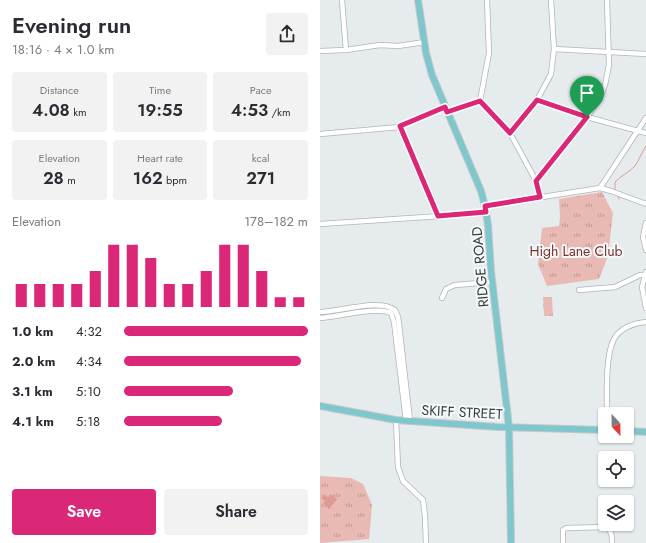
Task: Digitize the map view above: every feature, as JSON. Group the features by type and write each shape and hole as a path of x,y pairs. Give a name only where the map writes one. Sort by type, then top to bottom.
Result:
{"main road":[{"name":"RIDGE ROAD","path":"418,0 424,42 432,75 477,183 486,209 492,282 509,427 511,543"},
{"name":"SKIFF STREET","path":"320,406 396,420 509,427 598,430"},
{"path":"634,431 646,432"}],"street":[{"path":"342,0 346,50"},
{"path":"480,101 489,53 487,0"},
{"path":"510,133 537,100 551,74 554,49 551,0"},
{"path":"536,181 587,117 600,98 605,85 609,65 607,0"},
{"path":"320,51 346,50 380,45 398,46 424,42"},
{"path":"554,49 646,54"},
{"path":"537,100 587,117 646,133"},
{"path":"320,134 400,126 446,110 480,101"},
{"path":"480,101 510,133 536,181 540,197"},
{"path":"600,188 646,118"},
{"path":"400,126 438,216"},
{"path":"320,224 438,216 486,209 540,197 600,188 646,204"},
{"path":"646,223 643,237 646,250"},
{"path":"579,290 615,287 645,273"},
{"path":"645,273 642,286 646,308"},
{"path":"442,298 446,289 454,285 492,282"},
{"path":"320,312 362,306 386,306 391,310 395,310 398,317 401,362 408,421"},
{"path":"320,318 360,312 391,310"},
{"path":"332,311 332,317"},
{"path":"607,407 609,356 614,340 623,329 637,323 646,322"},
{"path":"396,420 398,467 403,481 423,500 426,543"},
{"path":"563,543 563,530 566,528 606,527 610,529 612,543"}],"green space":[{"name":"High Lane Club","path":"602,192 613,213 608,256 599,279 547,286 538,264 542,228 559,226 559,199"},
{"path":"543,297 552,297 553,316 544,316"},
{"path":"320,476 351,478 363,484 372,505 369,539 320,543"}],"water":[{"path":"324,494 328,497 331,494 337,499 329,509 323,503 325,501 321,498"}],"waterway":[{"path":"615,190 615,182 635,166 646,146"}],"route":[{"path":"537,100 587,117 536,181 540,197 485,206 486,212 438,216 400,126 445,107 447,112 480,101 510,133 537,100"}]}
